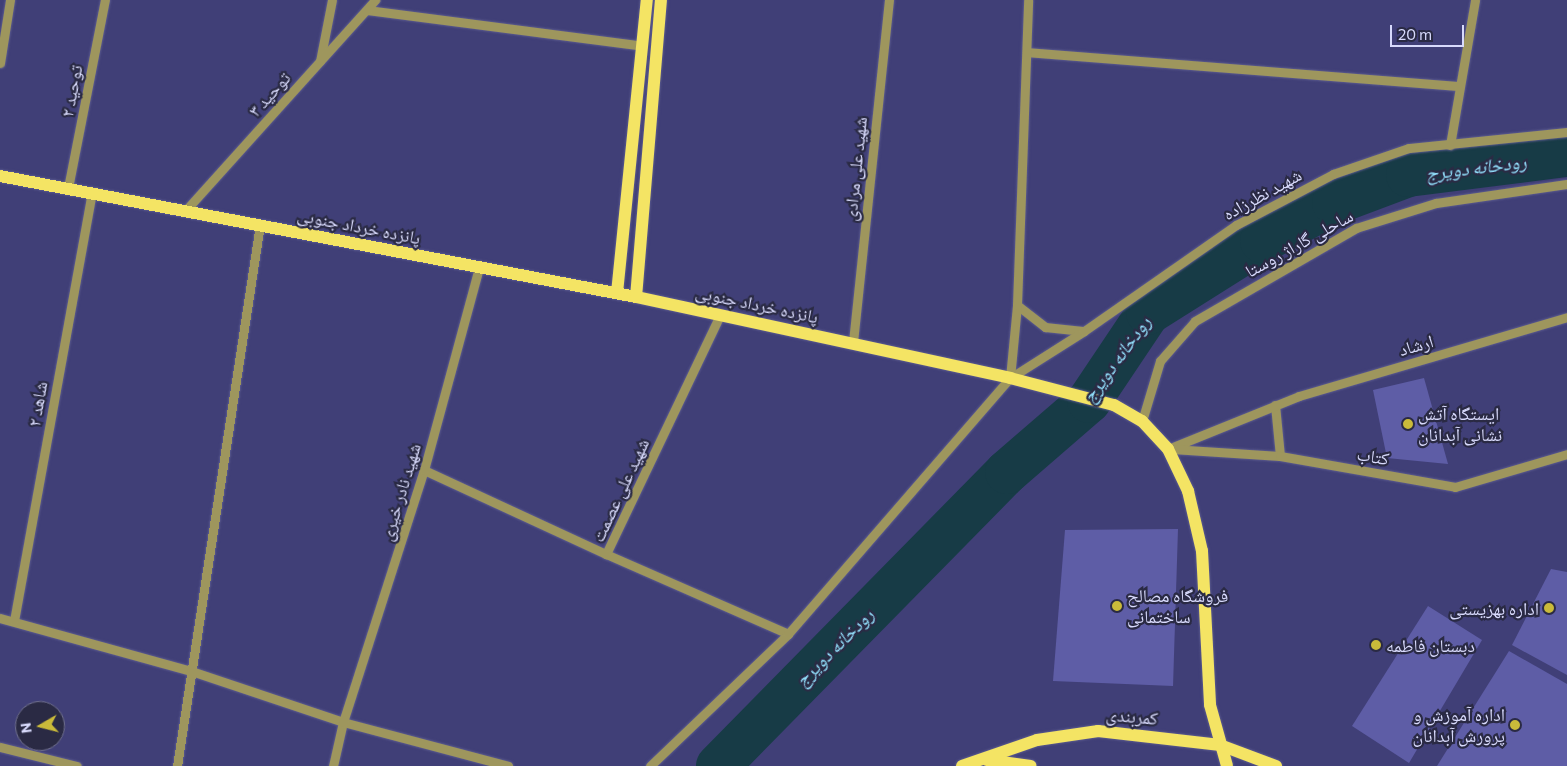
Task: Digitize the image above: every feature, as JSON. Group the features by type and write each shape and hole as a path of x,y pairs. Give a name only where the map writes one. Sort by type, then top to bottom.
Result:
{"main road":[{"path":"617,293 647,0"},
{"path":"636,297 661,0"},
{"name":"پانزده خرداد جنوبی","path":"0,176 617,293 853,342 1010,378 1114,405 1142,421 1168,449 1188,491 1202,550 1210,705 1227,766"},
{"name":"کمربندی","path":"962,766 984,760 1037,740 1098,730 1220,745 1276,766"},
{"name":"کمربندی","path":"984,760 1031,766"}],"street":[{"path":"0,63 10,0"},
{"name":"توحید ۲","path":"68,188 105,0"},
{"path":"320,62 332,0"},
{"name":"توحید ۳","path":"186,210 375,0"},
{"name":"شهید علی مرادی","path":"853,342 889,0"},
{"path":"1010,378 1017,304 1028,0"},
{"path":"1450,145 1475,0"},
{"path":"367,10 643,46"},
{"path":"1027,52 1460,86"},
{"name":"شهید نظرزاده","path":"650,766 788,634 1010,378 1084,331 1236,225 1333,174 1409,148 1567,132"},
{"name":"ساحلی گاراژ روستا","path":"1142,421 1160,361 1195,321 1356,228 1436,204 1567,184"},
{"name":"شاهد ۲","path":"14,621 92,192"},
{"path":"177,766 260,224"},
{"name":"شهید نادر خیری","path":"333,766 343,722 424,470 479,268"},
{"path":"1017,304 1045,327 1084,331"},
{"name":"شهید علی عصمت","path":"720,315 606,554 788,634"},
{"name":"ارشاد","path":"1168,449 1274,404 1567,317"},
{"path":"1274,404 1280,456"},
{"name":"کتاب","path":"1168,449 1280,456 1455,487 1567,454"},
{"path":"424,470 606,554"},
{"path":"0,618 191,671 343,722 508,766"},
{"path":"0,747 77,766"}],"building":[{"name":"ایستگاه آتش نشانی آبدانان","path":"1424,378 1448,464 1387,458 1373,390"},
{"name":"فروشگاه مصالح ساختمانی","path":"1178,529 1173,686 1053,681 1065,530"},
{"name":"اداره بهزیستی","path":"1551,569 1567,572 1567,675 1512,645"},
{"name":"دبستان فاطمه","path":"1428,606 1482,640 1409,763 1352,726"},
{"name":"اداره آموزش و پرورش آبدانان","path":"1509,651 1567,684 1567,766 1437,766"}],"waterway":[{"name":"رودخانه دویرج","path":"718,766 1007,472 1089,401 1148,313 1262,241 1334,203 1408,175 1567,155"}],"place":[{"name":"ایستگاه آتش نشانی آبدانان","path":"1408,424"},
{"name":"فروشگاه مصالح ساختمانی","path":"1117,606"},
{"name":"اداره بهزیستی","path":"1549,608"},
{"name":"دبستان فاطمه","path":"1376,645"},
{"name":"اداره آموزش و پرورش آبدانان","path":"1515,725"}]}
